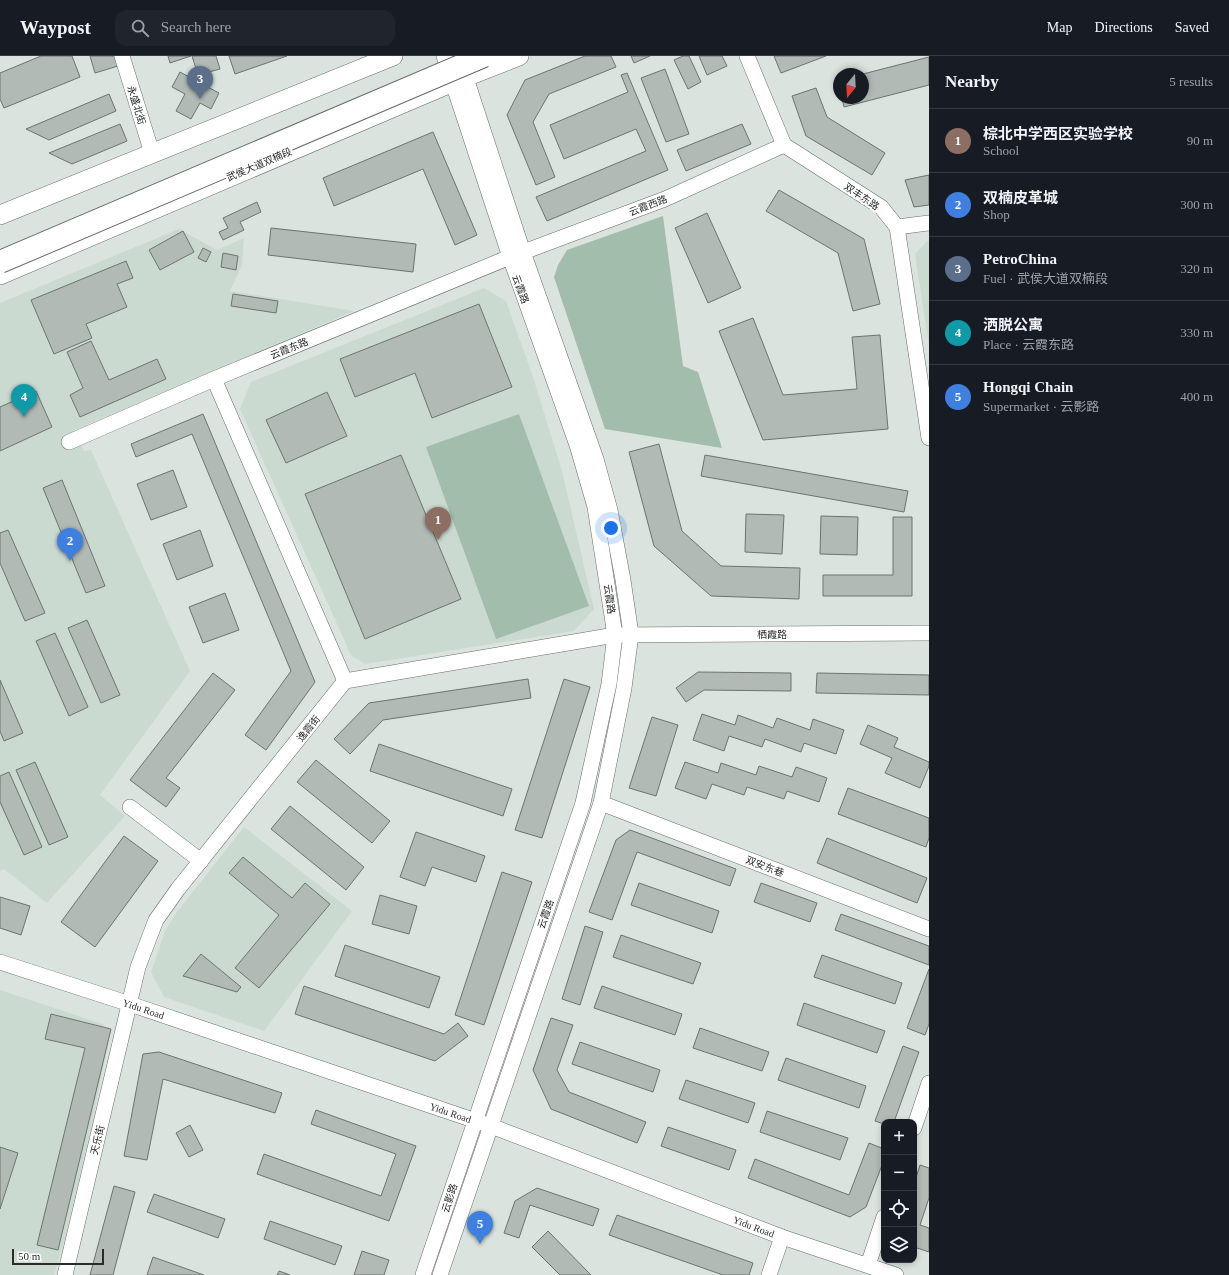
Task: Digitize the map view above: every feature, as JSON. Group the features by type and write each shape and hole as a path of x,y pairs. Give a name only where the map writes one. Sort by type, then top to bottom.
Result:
{"highway":[{"path":"0,246 445,56"},
{"path":"0,262 484,56"}],"main road":[{"path":"0,215 393,56"},
{"name":"武侯大道双楠段","path":"0,275 459,80 519,56"}],"street":[{"name":"永盛北街","path":"122,56 152,154"},
{"path":"445,56 459,80"},
{"path":"458,56 459,80"},
{"path":"747,56 784,145"},
{"name":"云霞路","path":"459,80 517,255 596,507 615,635 610,684 583,803 475,1120"},
{"name":"双丰东路","path":"784,145 881,208 897,227"},
{"name":"云霞西路","path":"517,255 665,199 784,145"},
{"path":"929,223 897,227 929,438"},
{"path":"440,1275 601,803 624,688 631,634 610,510 596,459 517,255"},
{"name":"云霞东路","path":"69,442 214,379 517,255"},
{"path":"214,379 345,681 615,635"},
{"name":"栖霞路","path":"615,635 929,633"},
{"name":"逸霞街","path":"130,1004 138,967 156,920 201,861 345,681"},
{"name":"双安东巷","path":"601,803 929,929"},
{"path":"130,807 201,861"},
{"name":"Yidu Road","path":"0,962 475,1120 782,1237 896,1275"},
{"name":"天乐街","path":"65,1275 130,1004"},
{"path":"917,1119 929,1082"},
{"name":"云影路","path":"423,1275 475,1120"},
{"path":"868,1265 881,1226"},
{"path":"769,1275 782,1237"}],"shaded area":[{"path":"179,229 217,250 244,238 242,265 230,291 354,311 74,430 84,451 91,450 190,671 100,795 125,816 47,903 4,869 0,871 0,303"},
{"path":"927,241 929,241 929,346 915,254"},
{"path":"484,288 506,301 533,377 562,471 594,609 574,631 365,664 351,655 240,409 251,382"},
{"path":"244,827 352,911 264,1031 164,997 151,972 165,931 177,912"},
{"path":"0,990 103,1024 109,1039 91,1129 64,1243 54,1275 0,1275"}],"green space":[{"path":"663,216 683,366 698,372 722,448 605,429 554,277 558,265 567,250"},
{"path":"519,414 589,606 496,639 426,447"}],"building":[{"path":"41,56 72,56 80,77 4,108 0,99 0,73"},
{"path":"90,56 115,56 118,66 95,73"},
{"path":"168,56 191,56 170,63"},
{"path":"192,56 216,56 220,69 198,75"},
{"path":"229,56 287,56 235,74"},
{"path":"585,56 611,56 616,67 549,94 533,122 555,177 536,185 507,115 525,80"},
{"path":"631,56 650,56 634,63"},
{"path":"683,56 689,56 701,82 688,89 674,60"},
{"path":"699,56 722,56 727,66 707,75"},
{"path":"774,56 826,56 781,73"},
{"path":"929,57 929,85 869,101 869,72"},
{"path":"665,69 689,134 666,142 641,78"},
{"path":"180,72 219,93 211,109 200,103 191,119 176,111 185,94 172,87"},
{"path":"627,73 668,170 547,221 536,197 646,151 636,129 564,159 550,125 628,92 621,75"},
{"path":"816,88 827,117 885,153 872,175 806,136 792,96"},
{"path":"109,94 116,111 49,140 26,129"},
{"path":"843,104 856,104 844,107"},
{"path":"120,124 127,141 72,164 49,153"},
{"path":"742,124 751,144 686,171 677,150"},
{"path":"433,132 477,235 455,245 423,169 334,206 323,178"},
{"path":"929,175 929,205 914,207 905,180"},
{"path":"779,190 864,239 880,304 853,311 838,253 766,211"},
{"path":"257,202 261,212 240,222 244,230 223,240 219,232 228,228 223,218"},
{"path":"707,213 741,288 708,303 675,228"},
{"path":"271,228 416,244 413,272 268,255"},
{"path":"183,231 194,252 160,270 149,250"},
{"path":"203,248 211,252 206,262 198,258"},
{"path":"223,253 238,256 236,270 221,267"},
{"path":"126,261 133,278 117,284 127,307 86,324 92,338 54,354 31,300"},
{"path":"233,294 278,301 276,313 231,306"},
{"path":"479,304 512,387 432,418 415,373 355,397 340,359"},
{"path":"753,318 783,395 857,389 852,337 880,335 888,429 763,440 719,331"},
{"path":"91,341 109,380 157,359 166,379 80,417 70,395 83,388 67,352"},
{"path":"36,391 52,427 0,451 0,407"},
{"path":"327,392 347,436 286,463 266,420"},
{"path":"203,414 315,682 266,750 245,735 291,671 192,434 136,457 131,444"},
{"path":"659,444 682,531 721,566 800,568 799,599 711,596 654,546 629,452"},
{"path":"401,455 461,599 365,639 305,494"},
{"path":"705,455 908,491 904,512 701,476"},
{"path":"173,470 187,507 151,520 137,484"},
{"path":"62,480 105,586 86,593 43,488"},
{"path":"746,514 784,515 782,554 745,552"},
{"path":"821,516 858,517 857,555 820,554"},
{"path":"893,517 912,517 912,596 823,596 823,575 893,575"},
{"path":"8,530 45,613 25,621 0,563 0,533"},
{"path":"200,530 213,566 177,580 163,544"},
{"path":"225,593 239,630 203,643 189,607"},
{"path":"87,620 120,695 101,703 68,628"},
{"path":"55,633 88,707 69,716 36,641"},
{"path":"698,672 791,673 791,691 704,690 686,702 676,688"},
{"path":"213,673 235,690 166,778 180,788 166,807 130,780"},
{"path":"817,673 929,675 929,695 816,693"},
{"path":"528,679 531,698 383,720 350,754 334,739 369,703"},
{"path":"564,679 590,687 542,838 515,830"},
{"path":"0,680 23,733 4,741 0,731"},
{"path":"702,714 735,725 738,715 773,728 777,718 810,730 813,719 844,730 836,754 804,743 801,752 765,739 762,747 729,736 724,751 693,740"},
{"path":"652,717 678,725 656,796 629,788"},
{"path":"868,725 898,738 894,747 929,762 929,766 920,788 885,773 892,758 860,744"},
{"path":"379,744 512,789 503,816 370,771"},
{"path":"316,760 390,821 372,843 297,782"},
{"path":"35,762 68,837 49,845 16,770"},
{"path":"685,762 718,773 721,763 756,775 759,766 792,777 796,767 827,778 819,802 787,791 784,799 747,787 744,795 712,784 706,799 675,788"},
{"path":"9,772 42,847 24,855 0,802 0,776"},
{"path":"848,788 929,818 929,838 926,847 838,814"},
{"path":"290,806 364,867 346,890 271,829"},
{"path":"630,830 736,869 730,886 637,852 612,920 589,912 616,840"},
{"path":"416,832 485,856 476,882 432,867 425,886 400,877"},
{"path":"124,836 158,861 95,947 61,922"},
{"path":"827,838 927,878 917,903 817,863"},
{"path":"243,857 292,898 305,883 330,904 259,988 235,968 279,915 229,873"},
{"path":"502,872 532,882 484,1025 455,1015"},
{"path":"639,883 719,911 712,933 631,905"},
{"path":"761,883 817,903 810,922 754,902"},
{"path":"380,895 417,906 409,934 372,924"},
{"path":"0,897 30,906 21,935 0,928"},
{"path":"841,914 929,946 929,965 835,930"},
{"path":"585,926 603,932 580,1005 562,999"},
{"path":"621,935 701,963 693,984 613,957"},
{"path":"345,945 440,977 429,1008 335,976"},
{"path":"201,954 241,987 237,992 183,976"},
{"path":"822,955 902,983 895,1004 814,977"},
{"path":"929,969 929,1024 925,1035 907,1028"},
{"path":"304,986 444,1034 458,1023 468,1036 435,1061 295,1014"},
{"path":"602,986 682,1014 675,1035 594,1008"},
{"path":"804,1003 885,1031 877,1053 797,1025"},
{"path":"51,1014 111,1029 58,1250 37,1245 85,1048 45,1039"},
{"path":"551,1018 573,1025 557,1070 569,1092 646,1122 637,1143 551,1109 533,1070"},
{"path":"700,1028 769,1052 762,1071 693,1048"},
{"path":"580,1042 660,1070 653,1092 572,1064"},
{"path":"903,1046 919,1052 895,1119 881,1119 881,1123 875,1121"},
{"path":"159,1052 282,1093 275,1113 163,1079 147,1160 124,1156 143,1054"},
{"path":"786,1058 866,1086 859,1108 778,1080"},
{"path":"686,1080 755,1103 748,1123 679,1099"},
{"path":"316,1110 416,1146 389,1221 257,1174 264,1154 381,1196 396,1154 311,1124"},
{"path":"767,1111 848,1138 840,1160 760,1132"},
{"path":"190,1125 203,1150 189,1157 176,1133"},
{"path":"668,1127 736,1150 729,1170 661,1146"},
{"path":"869,1143 881,1148 881,1168 866,1207 850,1217 748,1178 755,1159 849,1195"},
{"path":"0,1147 18,1153 0,1209"},
{"path":"920,1165 929,1168 929,1198 920,1225 929,1228 929,1252 917,1248 917,1174"},
{"path":"114,1186 135,1192 113,1275 90,1275"},
{"path":"537,1188 599,1209 593,1226 530,1205 519,1238 504,1233 515,1201"},
{"path":"154,1194 225,1219 218,1238 147,1212"},
{"path":"617,1215 753,1263 749,1275 723,1275 609,1235"},
{"path":"270,1221 342,1246 335,1265 264,1239"},
{"path":"548,1231 591,1275 560,1275 532,1247"},
{"path":"362,1251 389,1260 384,1275 354,1275"},
{"path":"153,1257 204,1275 147,1275"},
{"path":"279,1271 290,1275 277,1275"}],"place":[{"name":"PetroChina","path":"200,99"},
{"name":"洒脱公寓","path":"24,417"},
{"name":"棕北中学西区实验学校","path":"438,540"},
{"name":"双楠皮革城","path":"70,561"},
{"name":"Hongqi Chain","path":"480,1244"}]}
